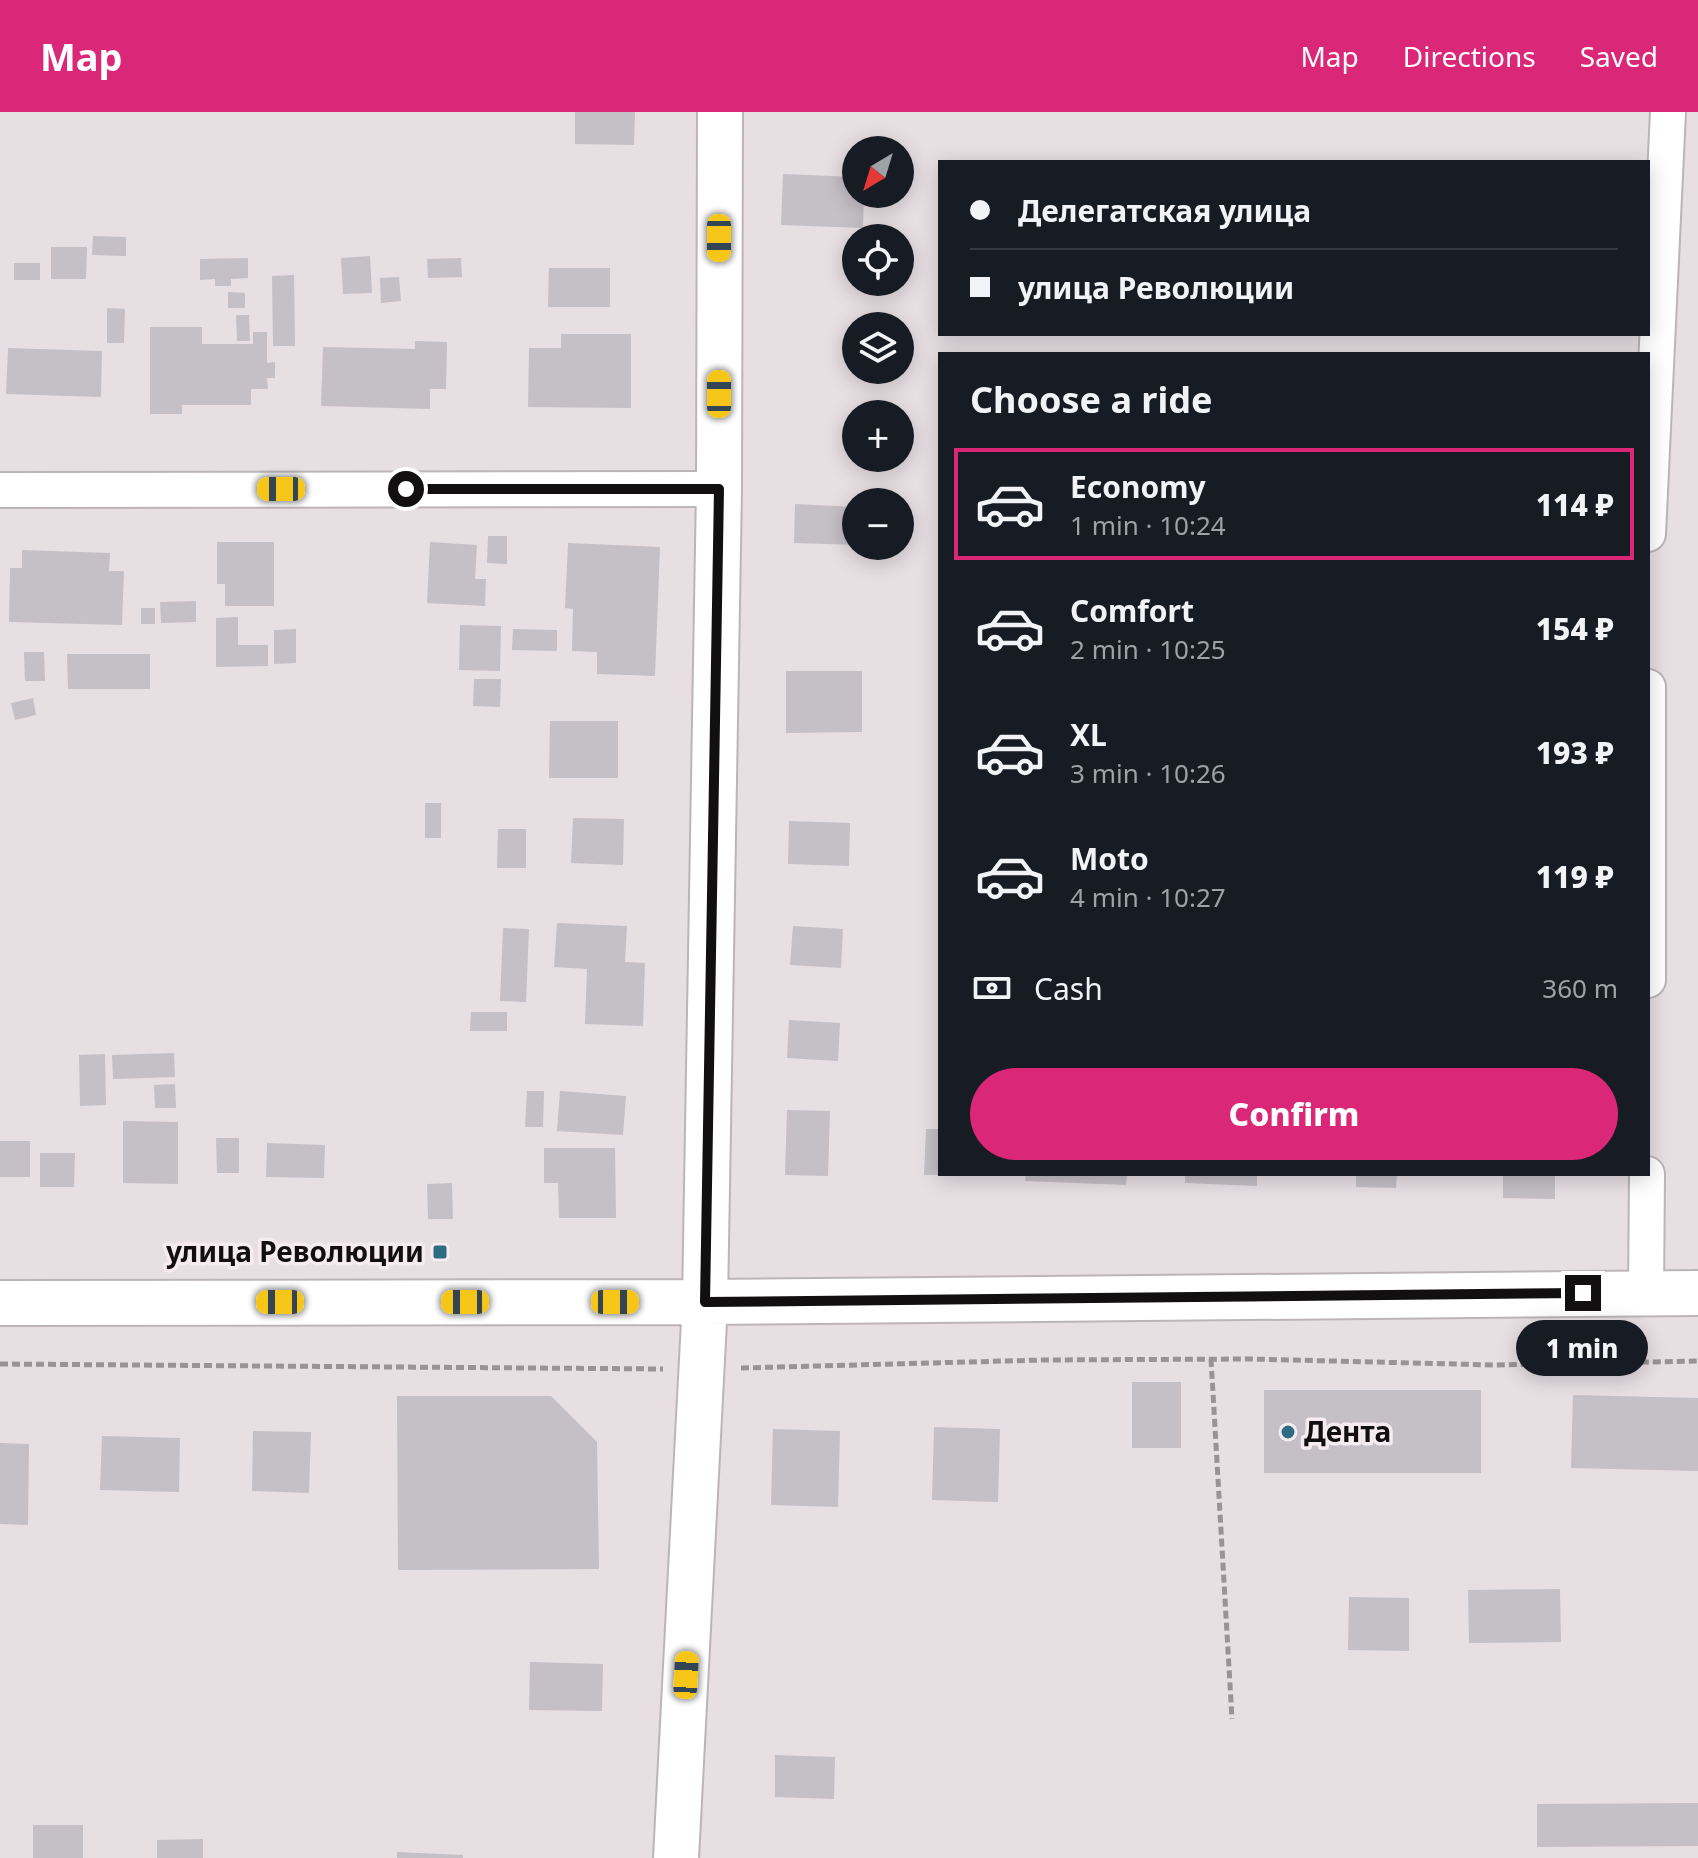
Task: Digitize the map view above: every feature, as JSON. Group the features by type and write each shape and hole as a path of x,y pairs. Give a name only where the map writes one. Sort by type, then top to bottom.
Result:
{"street":[{"path":"676,1858 705,1302 719,489 720,112"},
{"path":"1650,492 1668,112"},
{"path":"0,490 719,489"},
{"path":"1646,1293 1647,1176"},
{"path":"0,1303 705,1302 1698,1293"}],"path":[{"path":"1211,1359 1232,1719"},
{"path":"0,1364 701,1369 1043,1360 1211,1359 1496,1365 1698,1361"}],"building":[{"path":"575,112 635,112 634,145 575,144"},
{"path":"783,174 842,176 842,208 864,208 863,224 842,224 842,227 781,225"},
{"path":"93,236 126,237 126,256 92,255"},
{"path":"51,247 87,247 86,279 51,279"},
{"path":"370,256 372,293 343,294 341,258"},
{"path":"248,258 248,278 231,279 231,286 215,286 215,279 200,280 200,259"},
{"path":"461,258 462,277 428,278 427,259"},
{"path":"14,263 40,263 40,280 14,280"},
{"path":"549,268 610,268 610,307 548,307"},
{"path":"294,275 295,346 273,346 272,276"},
{"path":"399,277 401,301 381,303 380,278"},
{"path":"228,292 245,293 245,308 228,308"},
{"path":"107,308 125,309 124,343 107,343"},
{"path":"236,315 249,315 250,341 237,341"},
{"path":"150,327 202,327 202,344 253,344 253,332 267,332 267,363 275,362 275,378 267,378 268,389 251,389 251,405 182,405 182,414 150,414"},
{"path":"561,334 631,334 631,408 528,407 529,348 561,348"},
{"path":"415,341 447,342 446,389 430,389 430,409 321,406 323,347 415,349"},
{"path":"8,348 102,351 101,397 6,394"},
{"path":"795,504 842,506 842,545 794,543"},
{"path":"488,536 507,536 507,564 487,563"},
{"path":"217,542 274,542 274,606 225,606 225,584 217,584"},
{"path":"430,542 477,545 475,579 486,579 485,606 427,603"},
{"path":"568,543 660,547 655,676 597,674 597,652 572,651 573,609 565,608"},
{"path":"22,550 110,553 109,571 124,571 122,625 9,622 10,568 22,568"},
{"path":"196,601 196,622 161,623 160,602"},
{"path":"141,608 155,608 155,624 141,624"},
{"path":"238,617 238,645 268,645 268,666 216,667 216,618"},
{"path":"460,625 501,626 500,671 459,670"},
{"path":"296,629 296,663 274,664 274,630"},
{"path":"513,629 557,630 557,651 512,650"},
{"path":"24,652 44,652 45,681 25,681"},
{"path":"67,654 150,654 150,689 68,689"},
{"path":"786,671 862,671 862,732 786,733"},
{"path":"474,679 501,679 500,707 473,706"},
{"path":"33,698 36,715 15,720 11,703"},
{"path":"550,721 618,721 618,778 549,778"},
{"path":"425,803 441,803 441,838 425,838"},
{"path":"573,818 624,819 623,865 571,863"},
{"path":"789,821 850,823 849,866 788,864"},
{"path":"498,829 526,829 526,868 497,868"},
{"path":"557,923 627,926 625,962 645,963 643,1026 585,1024 587,969 554,967"},
{"path":"793,926 843,929 841,968 790,965"},
{"path":"503,928 529,929 526,1002 500,1001"},
{"path":"471,1012 507,1012 507,1031 470,1031"},
{"path":"789,1020 840,1023 838,1061 787,1058"},
{"path":"174,1053 175,1077 113,1079 112,1055"},
{"path":"105,1054 106,1105 80,1106 79,1055"},
{"path":"175,1084 176,1108 155,1108 154,1085"},
{"path":"527,1091 544,1091 543,1127 525,1127"},
{"path":"560,1091 626,1096 623,1135 557,1131"},
{"path":"787,1110 830,1111 828,1176 785,1175"},
{"path":"123,1121 178,1122 178,1184 123,1183"},
{"path":"926,1129 938,1129 938,1175 924,1175"},
{"path":"216,1138 239,1138 239,1173 217,1173"},
{"path":"0,1141 30,1141 30,1177 0,1177"},
{"path":"267,1143 325,1145 324,1178 266,1177"},
{"path":"544,1148 615,1148 616,1218 559,1218 558,1183 544,1183"},
{"path":"40,1153 75,1153 74,1187 40,1187"},
{"path":"1026,1176 1127,1176 1126,1185 1025,1181"},
{"path":"1185,1176 1257,1176 1257,1186 1185,1183"},
{"path":"1356,1176 1397,1176 1396,1188 1356,1187"},
{"path":"1503,1176 1555,1176 1555,1199 1503,1198"},
{"path":"452,1183 453,1219 428,1219 427,1184"},
{"path":"1132,1382 1181,1382 1181,1448 1132,1448"},
{"path":"1264,1390 1481,1390 1481,1473 1264,1473"},
{"path":"1573,1395 1698,1398 1698,1471 1571,1468"},
{"path":"397,1396 551,1396 597,1442 599,1569 398,1570"},
{"path":"934,1427 1000,1429 998,1502 932,1500"},
{"path":"773,1429 840,1431 838,1507 771,1505"},
{"path":"253,1431 311,1432 309,1493 252,1491"},
{"path":"102,1436 180,1438 179,1492 100,1490"},
{"path":"0,1443 29,1444 28,1525 0,1524"},
{"path":"1560,1589 1561,1642 1469,1643 1468,1590"},
{"path":"1349,1597 1409,1598 1409,1651 1348,1650"},
{"path":"530,1662 603,1664 602,1711 529,1710"},
{"path":"775,1755 835,1757 834,1799 775,1797"},
{"path":"1698,1803 1698,1846 1537,1847 1537,1804"},
{"path":"33,1825 83,1825 83,1858 33,1858"},
{"path":"203,1839 203,1858 157,1858 157,1840"},
{"path":"397,1852 463,1855 463,1858 397,1858"}],"place":[{"name":"улица Революции","path":"440,1252"},
{"name":"Дента","path":"1288,1432"}],"route":[{"path":"406,489 719,489 705,1302 1583,1293"}]}
